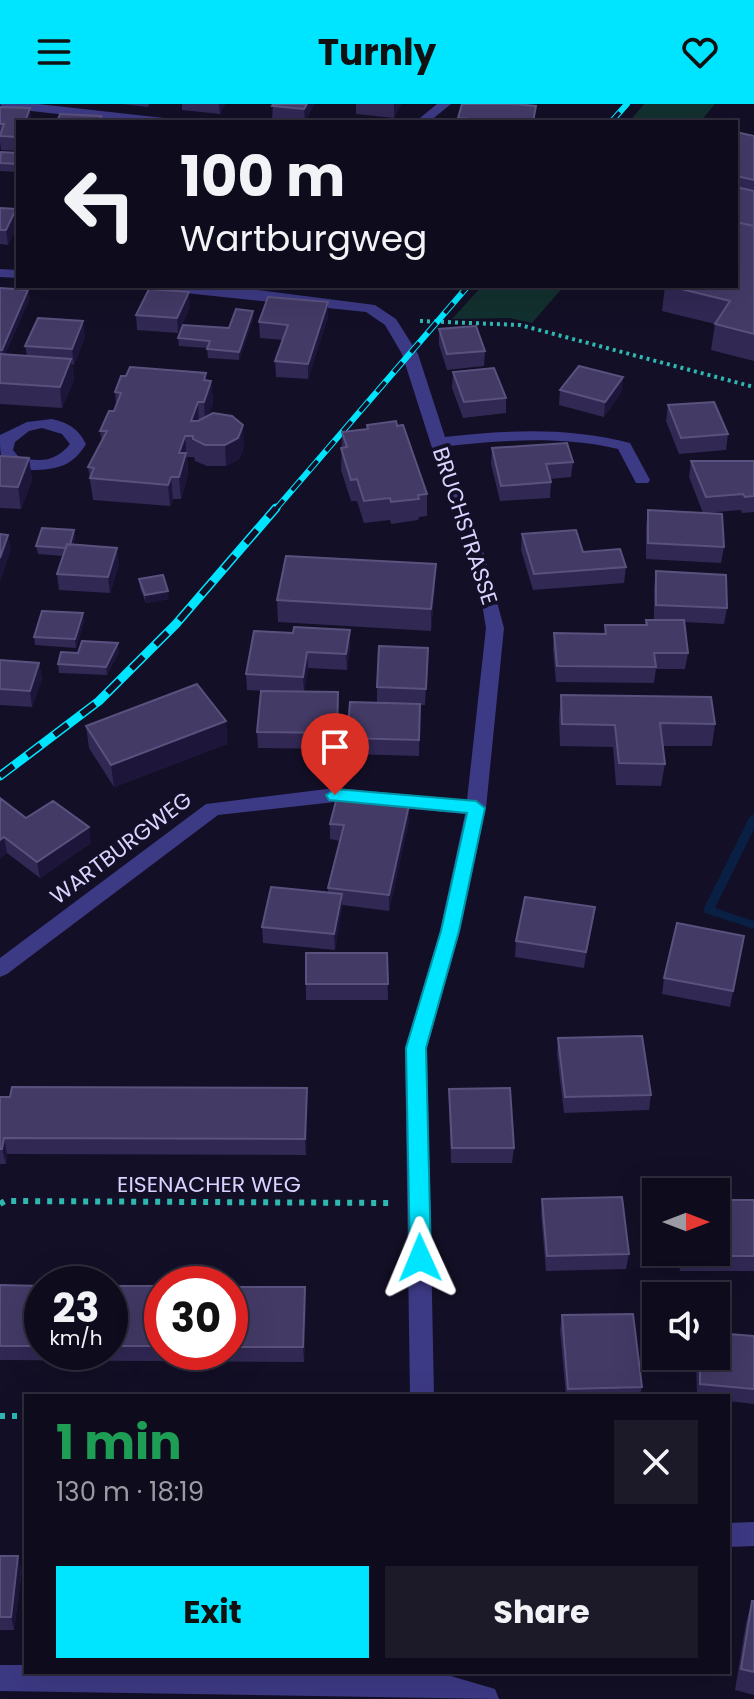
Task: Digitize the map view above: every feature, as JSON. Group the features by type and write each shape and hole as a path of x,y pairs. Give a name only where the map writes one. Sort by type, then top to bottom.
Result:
{"street":[{"path":"4,104 146,120"},
{"path":"424,120 445,104"},
{"path":"209,288 261,290 360,306 391,322"},
{"name":"BRUCHSTRASSE","path":"391,322 410,354 484,579 495,628 476,808 450,931 416,1048 422,1394"},
{"path":"438,442 537,432 566,434 624,446 642,480"},
{"name":"WARTBURGWEG","path":"0,969 213,809 335,795 476,808"},
{"path":"730,1535 754,1534"},
{"path":"0,1678 427,1685 485,1699"}],"path":[{"path":"391,322 520,325 754,387"},
{"name":"EISENACHER WEG","path":"0,1204 5,1201 419,1203"},
{"path":"0,1416 24,1416"}],"green space":[{"path":"644,104 715,104 702,120 631,120"},
{"path":"480,288 562,288 532,323 509,318 452,319"}],"building":[{"path":"273,104 307,104 304,109"},
{"path":"462,104 536,106 533,120 458,118"},
{"path":"0,107 30,108 26,120 16,120 16,137 0,136 4,124 0,124"},
{"path":"60,114 101,116 100,120 58,120"},
{"path":"738,132 754,136 754,180 738,176"},
{"path":"1,152 16,153 16,164 0,163"},
{"path":"738,187 754,191 754,226 738,222"},
{"path":"0,208 16,209 6,230 0,230"},
{"path":"738,222 754,226 754,334 715,324 730,301 677,288 738,288"},
{"path":"0,288 28,290 2,350 0,350"},
{"path":"149,289 189,292 177,318 136,315"},
{"path":"268,297 328,302 308,364 275,361 288,325 259,322"},
{"path":"236,309 253,311 239,352 207,349 210,341 178,338 183,325 229,328"},
{"path":"38,318 83,321 72,349 25,346"},
{"path":"476,326 485,351 447,354 439,329"},
{"path":"0,354 71,359 60,387 0,383"},
{"path":"579,366 623,377 605,402 560,390"},
{"path":"130,367 206,373 204,380 211,381 204,402 198,402 191,421 213,413 232,416 243,425 238,438 225,445 205,445 193,436 185,436 179,453 186,453 179,477 171,477 168,485 90,478 94,468 88,467 107,431 100,431 109,411 114,411 121,393 115,392 121,376 126,376"},
{"path":"494,368 506,398 464,402 453,372"},
{"path":"714,402 728,434 681,438 668,405"},
{"path":"396,421 397,426 403,425 427,494 418,495 419,499 364,501 357,479 351,480 341,448 347,447 342,432"},
{"path":"567,443 573,462 546,464 551,482 501,486 492,448"},
{"path":"0,456 29,458 18,487 0,486"},
{"path":"691,461 754,461 754,496 706,497"},
{"path":"648,510 722,514 724,547 648,543"},
{"path":"42,528 74,530 70,545 67,544 66,548 36,546"},
{"path":"576,530 583,552 620,549 626,567 534,574 522,534"},
{"path":"0,534 8,535 0,558"},
{"path":"67,544 117,548 108,577 57,574"},
{"path":"286,556 436,564 431,609 277,600"},
{"path":"656,571 726,575 727,608 656,605"},
{"path":"163,575 168,591 145,595 139,579"},
{"path":"42,611 83,613 75,639 34,637"},
{"path":"646,620 684,620 688,653 654,653 656,667 557,666 554,633 606,634 605,625 647,625"},
{"path":"294,627 350,630 346,654 307,652 303,677 246,674 254,631 293,633"},
{"path":"82,641 118,643 106,667 58,664 61,652 78,653"},
{"path":"379,646 428,648 426,689 377,687"},
{"path":"0,660 39,663 30,691 0,689"},
{"path":"197,684 226,721 111,765 86,726"},
{"path":"261,691 338,692 337,733 257,732"},
{"path":"561,695 711,697 715,724 660,723 665,764 619,763 615,725 562,724"},
{"path":"350,702 420,704 419,740 347,738"},
{"path":"337,797 409,805 389,895 328,888 344,825 330,824"},
{"path":"0,798 26,818 53,801 89,827 37,862 4,837 0,840"},
{"path":"271,887 342,894 334,934 262,927"},
{"path":"525,897 595,907 586,952 516,941"},
{"path":"677,923 744,936 733,991 664,978"},
{"path":"306,953 387,953 388,984 306,984"},
{"path":"642,1036 651,1095 565,1097 558,1038"},
{"path":"12,1087 307,1088 305,1139 4,1138 0,1149 0,1097 10,1097"},
{"path":"510,1088 514,1148 452,1148 449,1089"},
{"path":"622,1197 629,1254 547,1256 542,1199"},
{"path":"730,1200 754,1200 754,1256 730,1256"},
{"path":"0,1285 24,1286 24,1346 0,1346"},
{"path":"128,1286 144,1286 144,1346 128,1346"},
{"path":"248,1287 305,1287 303,1347 248,1347"},
{"path":"633,1314 642,1387 568,1389 562,1315"},
{"path":"730,1334 754,1336 754,1389 700,1384 700,1370 730,1370"},
{"path":"0,1556 18,1556 11,1617 0,1617"},
{"path":"754,1601 754,1672 741,1669"}],"waterway":[{"path":"754,818 709,910 754,925"}],"railway":[{"path":"613,120 627,104"},
{"path":"275,510 466,288"},
{"path":"0,776 99,701 176,624 276,508"}],"route":[{"path":"335,795 476,808 450,931 416,1048 420,1258"}]}
